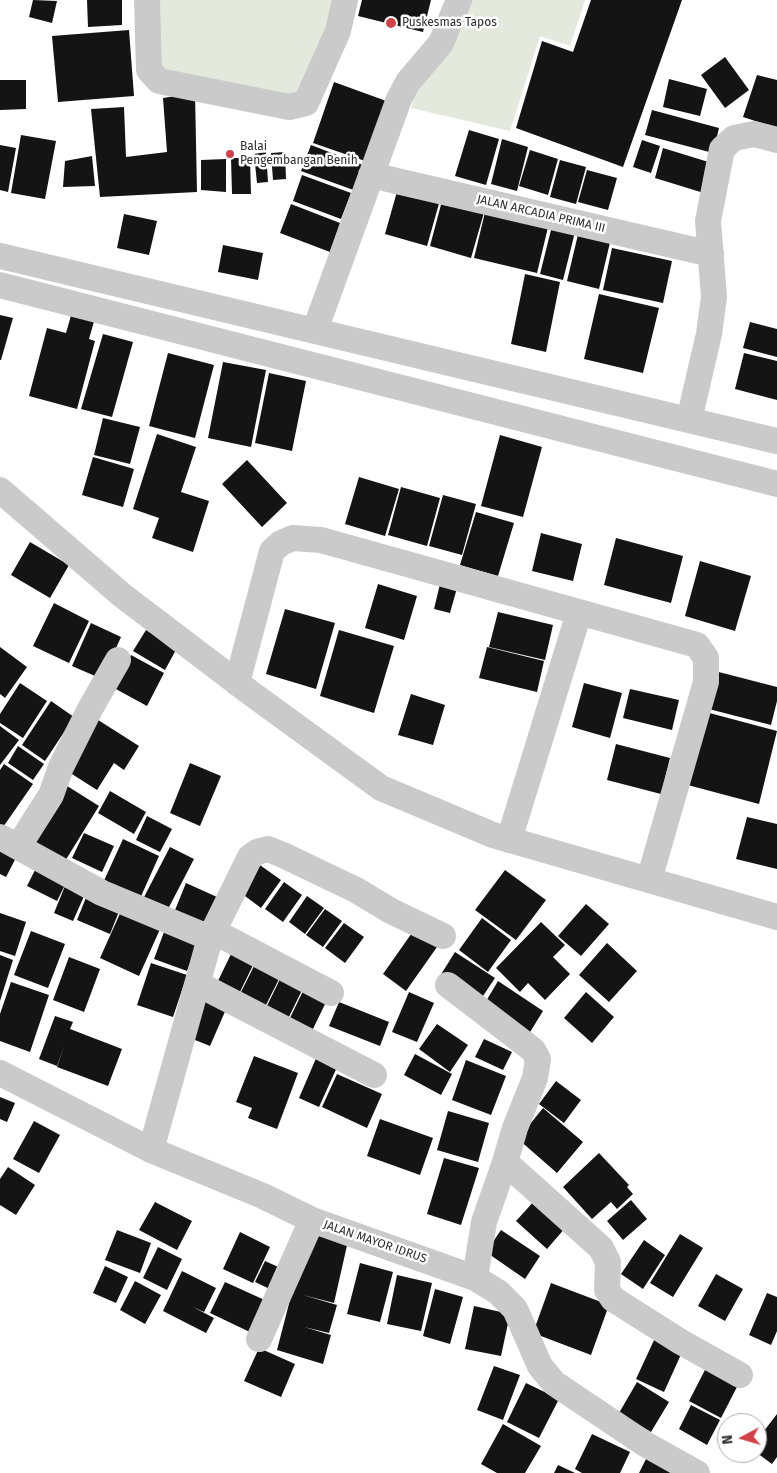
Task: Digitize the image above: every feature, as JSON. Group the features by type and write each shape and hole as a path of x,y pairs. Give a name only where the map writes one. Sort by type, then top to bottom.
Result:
{"street":[{"path":"147,0 149,70 158,81 289,107 306,103 338,31 345,0"},
{"path":"314,330 399,99 408,82 441,43 460,0"},
{"path":"689,420 714,297 708,221 722,149 734,138 754,134 777,140"},
{"name":"JALAN ARCADIA PRIMA III","path":"371,175 711,254"},
{"path":"0,256 777,441"},
{"path":"0,285 777,484"},
{"path":"0,490 123,596 237,683 381,788 493,836 777,917"},
{"path":"237,683 272,551 281,543 292,538 321,540 698,645 706,658 706,682 649,880"},
{"path":"510,840 579,613"},
{"path":"118,660 90,709 61,767 52,795 9,842 102,893 212,934 331,993"},
{"path":"151,1150 212,934 250,857 257,852 268,850 356,890 392,911 443,936"},
{"path":"198,984 374,1075"},
{"path":"448,985 533,1050 538,1060 535,1078 514,1128 505,1162 484,1222 474,1278"},
{"name":"JALAN MAYOR IDRUS","path":"0,1073 151,1150 263,1196 312,1220 412,1254 474,1278 498,1292 515,1309 540,1366 554,1383 645,1444 697,1473"},
{"path":"505,1162 601,1248 608,1262 607,1290 613,1299 681,1342 740,1375"},
{"path":"258,1339 312,1220"}],"shaded area":[{"path":"147,0 345,0 306,103 159,81"},
{"path":"467,0 585,0 570,46 540,36 510,131 411,108 417,88"}],"building":[{"path":"33,0 57,1 52,23 29,17"},
{"path":"87,0 122,0 122,25 88,27"},
{"path":"362,0 431,0 423,32 358,16"},
{"path":"591,0 682,0 623,167 516,128 542,41 573,52"},
{"path":"129,30 134,96 58,102 52,36"},
{"path":"725,57 749,90 725,108 701,75"},
{"path":"757,75 777,80 777,128 743,117"},
{"path":"669,79 707,89 700,116 663,107"},
{"path":"0,80 26,80 26,109 0,110"},
{"path":"334,82 389,102 368,162 313,143"},
{"path":"195,93 197,192 100,197 91,109 124,107 126,157 167,152 163,98"},
{"path":"652,110 719,128 713,153 645,135"},
{"path":"469,130 499,139 486,185 455,176"},
{"path":"21,135 56,141 45,199 11,193"},
{"path":"502,139 528,147 517,191 491,184"},
{"path":"642,140 660,146 651,173 633,167"},
{"path":"0,145 16,148 8,192 0,190"},
{"path":"311,145 368,167 359,192 301,171"},
{"path":"663,148 715,164 707,194 655,178"},
{"path":"530,150 558,159 548,195 519,186"},
{"path":"266,152 268,182 257,183 254,154"},
{"path":"285,152 286,179 273,180 271,153"},
{"path":"92,156 95,186 63,187 65,161"},
{"path":"231,158 250,158 251,194 232,194"},
{"path":"226,159 226,192 201,190 201,160"},
{"path":"560,160 586,167 576,204 550,197"},
{"path":"587,170 617,178 608,210 578,202"},
{"path":"302,175 351,193 341,219 293,201"},
{"path":"398,188 440,200 427,246 385,234"},
{"path":"443,197 485,209 471,258 430,246"},
{"path":"291,204 340,223 330,252 280,233"},
{"path":"487,204 550,219 537,273 474,258"},
{"path":"124,214 157,221 149,255 117,248"},
{"path":"554,218 577,224 563,280 540,274"},
{"path":"580,226 612,234 599,289 567,281"},
{"path":"223,245 263,253 258,280 218,272"},
{"path":"612,248 672,261 663,303 603,290"},
{"path":"525,274 560,282 546,352 511,344"},
{"path":"599,294 659,308 643,373 584,359"},
{"path":"72,312 95,318 89,339 95,341 77,409 29,396 47,328 66,333"},
{"path":"0,315 13,318 1,360 0,360"},
{"path":"750,322 777,329 777,357 743,348"},
{"path":"103,334 133,342 112,417 81,409"},
{"path":"168,353 214,365 195,438 149,426"},
{"path":"744,353 777,361 777,400 735,389"},
{"path":"223,362 266,370 251,447 208,438"},
{"path":"269,373 306,381 292,451 255,443"},
{"path":"103,418 140,427 130,464 94,455"},
{"path":"157,434 196,447 181,492 209,501 193,552 152,538 159,518 133,509"},
{"path":"500,435 542,447 523,517 481,506"},
{"path":"93,457 134,469 123,507 82,495"},
{"path":"247,460 287,503 262,527 222,484"},
{"path":"359,477 399,489 385,536 345,524"},
{"path":"401,487 440,498 427,546 388,535"},
{"path":"443,495 476,504 462,555 429,546"},
{"path":"476,512 514,523 498,576 460,565"},
{"path":"541,533 582,544 573,581 532,571"},
{"path":"616,538 683,556 671,603 604,585"},
{"path":"30,542 69,565 50,598 11,575"},
{"path":"700,561 751,576 735,631 685,616"},
{"path":"378,584 417,596 404,640 365,628"},
{"path":"440,584 457,588 450,613 434,609"},
{"path":"54,603 89,621 69,663 33,646"},
{"path":"285,609 335,623 316,689 266,674"},
{"path":"498,612 553,625 545,660 489,647"},
{"path":"91,623 121,637 102,679 72,666"},
{"path":"146,630 177,648 165,670 133,651"},
{"path":"339,630 394,646 374,713 320,696"},
{"path":"0,647 27,667 5,698 0,694"},
{"path":"487,647 544,661 537,692 479,678"},
{"path":"131,655 164,673 147,706 114,688"},
{"path":"711,670 777,687 777,701 771,725 701,707"},
{"path":"20,683 47,701 23,738 0,723 0,714"},
{"path":"584,683 622,693 610,738 572,727"},
{"path":"630,689 679,700 672,730 623,718"},
{"path":"411,694 445,705 433,745 398,735"},
{"path":"51,701 74,717 45,761 22,745"},
{"path":"702,711 777,731 759,804 684,784"},
{"path":"95,718 139,746 124,770 114,763 97,790 64,769"},
{"path":"0,726 19,740 0,765"},
{"path":"616,744 670,758 661,794 607,780"},
{"path":"18,746 44,764 33,780 8,763"},
{"path":"190,763 221,776 200,826 170,813"},
{"path":"4,764 33,784 1,830 0,770"},
{"path":"64,784 99,806 62,866 26,843"},
{"path":"110,791 146,812 134,834 98,813"},
{"path":"147,816 172,829 160,852 136,840"},
{"path":"747,817 777,824 777,869 736,859"},
{"path":"84,833 114,846 102,872 72,858"},
{"path":"123,839 159,856 138,903 102,885"},
{"path":"0,841 19,852 6,877 0,874"},
{"path":"170,847 194,859 168,909 144,897"},
{"path":"39,862 69,877 57,901 27,886"},
{"path":"257,863 281,880 261,908 237,890"},
{"path":"505,870 546,900 516,940 475,910"},
{"path":"284,882 302,895 283,922 265,909"},
{"path":"186,883 217,897 203,929 173,915"},
{"path":"65,886 85,894 73,921 54,913"},
{"path":"89,890 122,904 110,934 77,920"},
{"path":"307,896 324,908 305,934 289,922"},
{"path":"586,904 609,924 581,956 558,936"},
{"path":"122,909 161,927 139,976 100,958"},
{"path":"325,909 342,921 323,947 306,935"},
{"path":"0,913 26,922 15,956 0,951"},
{"path":"482,918 511,940 488,972 459,950"},
{"path":"541,922 565,945 553,957 570,974 545,1000 528,983 520,992 496,968"},
{"path":"344,923 364,937 345,963 325,948"},
{"path":"414,930 437,947 406,991 383,974"},
{"path":"31,931 65,944 48,988 14,975"},
{"path":"164,932 197,945 187,971 154,959"},
{"path":"607,943 637,971 609,1002 579,975"},
{"path":"232,952 254,963 238,996 216,985"},
{"path":"455,952 495,978 479,1002 440,976"},
{"path":"0,955 13,960 0,1001"},
{"path":"69,957 100,969 84,1012 53,1000"},
{"path":"151,963 187,975 173,1017 137,1005"},
{"path":"255,964 280,977 264,1009 239,996"},
{"path":"281,977 303,988 287,1021 265,1010"},
{"path":"498,981 543,1011 527,1037 482,1008"},
{"path":"11,982 49,995 30,1052 0,1041 0,1014"},
{"path":"304,989 327,1000 311,1033 288,1022"},
{"path":"409,992 434,1003 417,1042 392,1032"},
{"path":"586,992 614,1017 592,1043 564,1018"},
{"path":"206,998 227,1007 210,1046 190,1038"},
{"path":"339,1002 389,1022 380,1046 329,1026"},
{"path":"55,1016 73,1022 70,1029 122,1049 108,1086 57,1067 65,1044 57,1066 39,1059"},
{"path":"437,1024 468,1045 450,1072 419,1049"},
{"path":"484,1039 512,1052 503,1070 475,1057"},
{"path":"415,1054 452,1074 441,1095 404,1075"},
{"path":"254,1056 298,1073 277,1129 248,1118 252,1108 236,1102"},
{"path":"317,1056 338,1065 319,1107 299,1098"},
{"path":"466,1060 506,1076 491,1115 452,1100"},
{"path":"337,1074 382,1094 367,1128 322,1107"},
{"path":"556,1081 581,1100 564,1123 539,1104"},
{"path":"0,1097 15,1103 7,1122 0,1119"},
{"path":"543,1108 583,1142 557,1173 518,1139"},
{"path":"448,1111 489,1123 478,1162 437,1150"},
{"path":"380,1119 433,1138 420,1175 367,1156"},
{"path":"34,1121 60,1135 39,1173 13,1159"},
{"path":"599,1153 629,1185 627,1187 633,1194 617,1209 611,1202 592,1219 563,1187"},
{"path":"444,1158 479,1168 461,1225 427,1214"},
{"path":"8,1167 35,1185 16,1215 0,1205 0,1179"},
{"path":"536,1199 566,1227 547,1249 516,1221"},
{"path":"631,1200 647,1219 623,1240 607,1221"},
{"path":"155,1202 192,1221 177,1250 139,1230"},
{"path":"117,1230 151,1243 140,1273 105,1260"},
{"path":"501,1230 540,1256 525,1279 486,1252"},
{"path":"309,1231 348,1241 334,1303 303,1295 337,1305 329,1333 304,1327 331,1335 323,1364 277,1350 292,1292 295,1261 308,1264 301,1262"},
{"path":"240,1232 270,1247 253,1283 223,1269"},
{"path":"680,1234 703,1248 673,1297 650,1283"},
{"path":"644,1240 665,1255 643,1289 621,1274"},
{"path":"158,1247 182,1259 167,1290 143,1278"},
{"path":"265,1261 285,1270 276,1292 255,1282"},
{"path":"360,1263 393,1272 380,1322 347,1314"},
{"path":"105,1266 128,1277 116,1303 93,1293"},
{"path":"182,1271 216,1288 204,1312 193,1307 214,1318 206,1333 163,1311"},
{"path":"716,1274 743,1289 725,1321 698,1306"},
{"path":"397,1275 432,1283 421,1331 387,1324"},
{"path":"135,1281 161,1295 145,1324 120,1310"},
{"path":"225,1282 269,1302 254,1334 210,1313"},
{"path":"551,1283 609,1305 591,1355 533,1333"},
{"path":"435,1289 463,1297 450,1344 423,1336"},
{"path":"767,1293 777,1297 777,1331 771,1345 749,1335"},
{"path":"474,1306 510,1314 501,1356 465,1349"},
{"path":"655,1338 683,1350 664,1392 636,1379"},
{"path":"259,1348 295,1364 281,1397 244,1381"},
{"path":"494,1366 520,1375 503,1420 477,1410"},
{"path":"706,1368 738,1385 724,1413 717,1413 717,1416 689,1401"},
{"path":"637,1382 669,1402 651,1432 619,1413"},
{"path":"526,1383 559,1399 539,1438 507,1422"},
{"path":"691,1405 717,1418 717,1426 707,1445 679,1429"},
{"path":"777,1414 777,1457 772,1464 767,1460 767,1427"},
{"path":"503,1424 541,1446 525,1473 497,1473 481,1464"},
{"path":"592,1434 630,1452 620,1473 582,1473 575,1469"},
{"path":"649,1453 674,1473 639,1473"},
{"path":"558,1465 575,1473 554,1473"}],"place":[{"name":"Puskesmas Tapos","path":"391,23"},
{"name":"Balai Pengembangan Benih","path":"230,154"}]}
